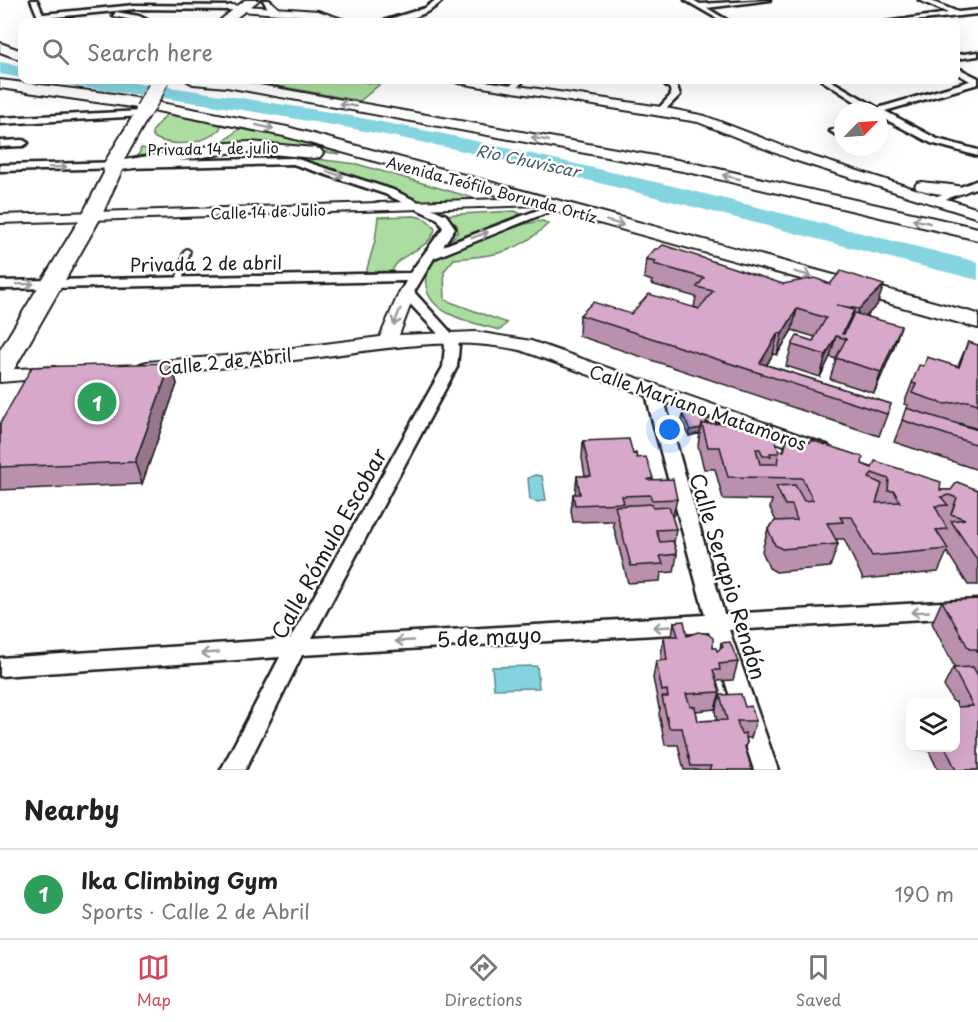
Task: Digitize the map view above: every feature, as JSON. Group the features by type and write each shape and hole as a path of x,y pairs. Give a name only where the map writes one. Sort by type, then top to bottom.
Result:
{"main road":[{"path":"221,18 237,11"},
{"path":"0,46 18,49"},
{"path":"0,46 18,54"},
{"name":"Avenida Teófilo Borunda Ortíz","path":"0,84 222,118 287,132 536,202 978,321"},
{"path":"0,371 91,217 160,84"},
{"path":"148,111 172,84"},
{"path":"232,84 688,167 978,234"},
{"path":"0,97 19,93 62,92"},
{"path":"151,143 182,146 212,140 223,135 228,128 228,123 222,118"},
{"path":"116,168 228,148 250,147 332,155 423,171"}],"street":[{"path":"34,0 41,18"},
{"path":"144,7 153,0"},
{"path":"266,0 268,6 276,10"},
{"path":"399,18 429,10 440,0"},
{"path":"688,0 720,18"},
{"path":"700,6 767,0"},
{"path":"922,0 978,23"},
{"path":"49,18 144,7 237,11 276,10 318,14 332,18"},
{"path":"94,12 99,18"},
{"path":"94,12 134,18"},
{"path":"928,18 978,12"},
{"path":"960,56 978,54"},
{"path":"960,72 978,81"},
{"path":"888,108 978,81"},
{"path":"516,84 710,122 767,145 978,214"},
{"path":"661,111 676,95 674,88 669,84"},
{"path":"832,84 863,102"},
{"path":"0,121 121,117 148,111"},
{"path":"888,123 934,141 978,153"},
{"path":"0,144 23,143"},
{"path":"767,145 927,188 961,189"},
{"name":"Privada 14 de julio","path":"0,168 116,168 294,161 389,192 418,206"},
{"path":"933,200 978,183"},
{"name":"Calle 14 de Julio","path":"0,219 536,202"},
{"path":"387,342 410,285 426,257 449,228 442,217 418,206"},
{"path":"426,257 555,207"},
{"name":"Privada 2 de abril","path":"0,285 179,281 410,285"},
{"path":"410,285 448,337"},
{"name":"Calle 2 de Abril","path":"130,369 227,363 387,342 448,337"},
{"name":"Calle Mariano Matamoros","path":"448,337 499,339 524,345 654,393 833,454"},
{"name":"Calle Rómulo Escobar","path":"233,770 296,647 450,367 452,346 448,337"},
{"path":"0,376 71,372"},
{"name":"Calle Serapio Rendón","path":"654,393 717,624 766,770"},
{"name":"5 de mayo","path":"0,666 978,608"}],"lane":[{"name":"Privada 2 de abril","path":"179,281 187,251"}],"green space":[{"path":"268,84 380,84 360,101"},
{"path":"169,111 216,121 221,125 220,129 205,139 188,143 170,143 153,137 152,132"},
{"path":"244,126 342,153 285,146 137,159 141,148 173,152 205,148 225,140"},
{"path":"265,153 357,164 487,202 413,203 398,191 301,160"},
{"path":"515,211 521,214 450,241 458,232 457,225 444,215"},
{"path":"414,216 431,223 435,229 427,242 402,259 392,271 366,272 375,241 378,217"},
{"path":"543,221 548,224 516,247 493,254 454,259 444,271 445,300 507,323 500,330 466,321 444,311 429,296 426,274 429,266 436,260 510,229"}],"water":[{"path":"535,475 542,476 546,500 538,502 530,500 528,478"},
{"path":"537,666 539,688 494,689 492,667"}],"building":[{"path":"663,245 783,284 815,278 830,284 841,271 884,285 859,309 836,305 854,310 842,334 854,313 901,326 881,372 836,358 846,339 836,336 826,355 792,345 797,336 813,341 826,318 797,309 782,334 778,333 760,363 891,404 887,414 580,315 593,302 631,314 649,294 699,309 713,291 697,287 704,278 654,264 656,261 646,259 655,249"},
{"path":"968,342 978,345 978,404 968,401 945,404 912,393 916,384 912,383 919,365 924,366 927,357 959,367"},
{"path":"171,363 135,462 0,467 0,424 32,367"},
{"path":"906,408 978,430 978,445 902,420"},
{"path":"687,410 710,417 701,428 690,430 683,415"},
{"path":"745,423 748,429 769,429 768,423 771,423 779,452 784,451 787,439 802,443 811,442 811,440 863,457 862,464 872,468 875,461 941,482 940,490 951,490 957,482 978,490 978,561 951,521 965,519 951,514 957,498 949,495 941,497 948,505 935,506 947,529 936,530 948,549 872,556 852,517 840,517 843,522 827,523 838,544 782,549 775,545 768,529 775,521 797,520 792,505 785,505 776,486 795,485 804,501 813,500 802,478 728,477 720,447 708,447 702,424","holes":["756,449 760,449 763,456 779,453 777,464 760,464","872,473 889,479 888,491 894,491 900,502 876,503 882,484 869,478"]},
{"path":"629,439 633,454 636,453 637,458 646,457 653,478 647,480 673,479 677,499 652,500 650,495 622,496 624,503 575,505 573,494 580,494 577,476 591,476 583,441"},
{"path":"652,504 653,508 669,507 676,529 656,530 660,542 673,541 677,554 660,556 663,564 631,566 615,506"},
{"path":"978,599 978,653 976,649 969,649 942,601"},
{"path":"684,621 687,636 698,632 708,634 713,638 713,648 717,651 723,647 721,643 730,642 738,662 719,664 720,670 713,670 720,692 686,694 690,706 695,707 698,721 727,720 720,695 741,694 745,707 751,706 756,721 737,721 741,734 745,733 747,742 745,747 752,770 709,770 711,766 691,766 682,728 669,728 662,697 668,697 667,690 662,691 656,661 667,660 664,636 678,636 674,622"},
{"path":"973,667 978,676 978,770 956,770 947,752 960,752 960,707 973,706 953,668"}],"waterway":[{"name":"Rio Chuviscar","path":"0,68 18,71"},
{"name":"Rio Chuviscar","path":"102,84 257,106 444,140 673,194 978,271"}],"place":[{"name":"Ika Climbing Gym","path":"97,402"}]}
